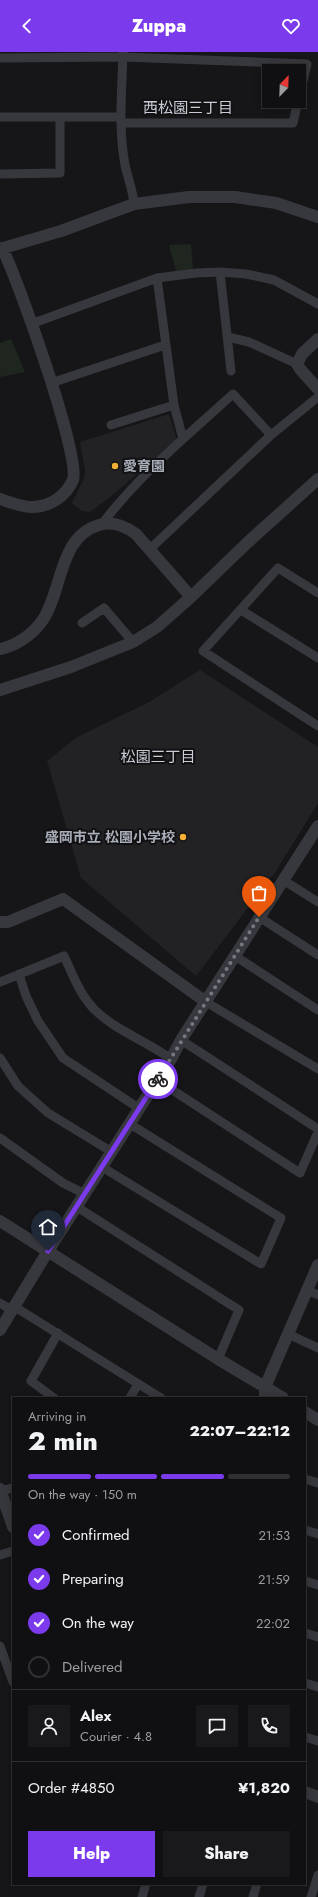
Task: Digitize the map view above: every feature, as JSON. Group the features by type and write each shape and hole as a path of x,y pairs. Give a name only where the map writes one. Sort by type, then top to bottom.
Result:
{"street":[{"path":"0,58 123,54 307,64 306,68"},
{"path":"123,54 121,120 125,165 134,194 134,204"},
{"path":"0,117 60,117 121,120 293,123 296,108"},
{"path":"0,174 60,173 60,117"},
{"path":"0,499 32,508 59,499 73,479 73,461 69,439 10,263 1,247 61,232 134,204 189,198 235,197 276,203 318,217"},
{"path":"31,324 157,278 196,273 220,272 246,274 274,280 318,304"},
{"path":"220,272 231,371"},
{"path":"157,278 174,405 183,439"},
{"path":"228,336 249,342 297,364 318,389"},
{"path":"297,364 302,354 318,339"},
{"path":"51,383 166,345"},
{"path":"102,524 116,505 183,439 233,394 271,435"},
{"path":"150,550 271,435 318,397"},
{"path":"111,425 174,405"},
{"path":"0,690 71,667 133,642 157,627 192,597 247,543 318,479"},
{"path":"0,649 23,639 42,621 48,610 74,542 89,528 102,524 116,524 128,528 192,597"},
{"path":"318,594 278,568 203,651 318,726"},
{"path":"82,623 104,608 133,642"},
{"path":"241,610 318,658"},
{"path":"0,1330 48,1251 140,1109 181,1040 259,917 283,880 317,833"},
{"path":"283,880 318,902"},
{"path":"0,922 8,922 63,899 206,1002 318,1070"},
{"path":"259,917 318,955"},
{"path":"0,982 64,956 82,994 95,1010 116,1026 171,1059"},
{"path":"235,956 318,1010"},
{"path":"19,974 26,996 38,1021 63,1058 140,1109"},
{"path":"181,1040 318,1129"},
{"path":"0,1058 18,1086 48,1113 112,1152"},
{"path":"157,1080 300,1173 318,1132"},
{"path":"102,1167 261,1264 281,1218 130,1124"},
{"path":"0,1138 63,1183 85,1194"},
{"path":"77,1207 239,1310 218,1360"},
{"path":"0,1221 218,1360 265,1392 280,1397"},
{"path":"265,1392 288,1334 313,1292 318,1265"},
{"path":"0,1303 58,1333 159,1397"},
{"path":"43,1395 31,1381 58,1333"},
{"path":"288,1334 318,1348"},
{"path":"131,1397 138,1384"},
{"path":"306,1413 318,1420"},
{"path":"306,1479 318,1483"},
{"path":"12,1488 0,1491 12,1524"},
{"path":"306,1530 318,1534"},
{"path":"0,1555 12,1550"},
{"path":"306,1581 318,1585"},
{"path":"306,1633 318,1637"},
{"path":"0,1646 12,1679"},
{"path":"306,1683 318,1687"},
{"path":"306,1738 318,1742"},
{"path":"306,1792 318,1797"},
{"path":"311,1897 318,1875"},
{"path":"142,1897 146,1885"},
{"path":"199,1897 203,1885"},
{"path":"253,1897 257,1885"}],"shaded area":[{"path":"191,244 193,269 176,271 169,245"},
{"path":"11,339 25,372 0,377 0,343"},
{"name":"愛育園","path":"169,414 177,440 90,512 82,511 72,503 84,479 85,470 80,442"},
{"name":"盛岡市立 松園小学校","path":"200,670 318,747 318,803 276,871 196,976 81,878 47,761 77,737 149,702"}],"way so far":[{"path":"158,1079 259,917"}],"place":[{"name":"愛育園","path":"115,466"},
{"name":"盛岡市立 松園小学校","path":"183,837"}],"district":[{"name":"西松園三丁目","path":"188,108"},
{"name":"松園三丁目","path":"158,757"}],"route":[{"path":"48,1251 158,1079"}]}
